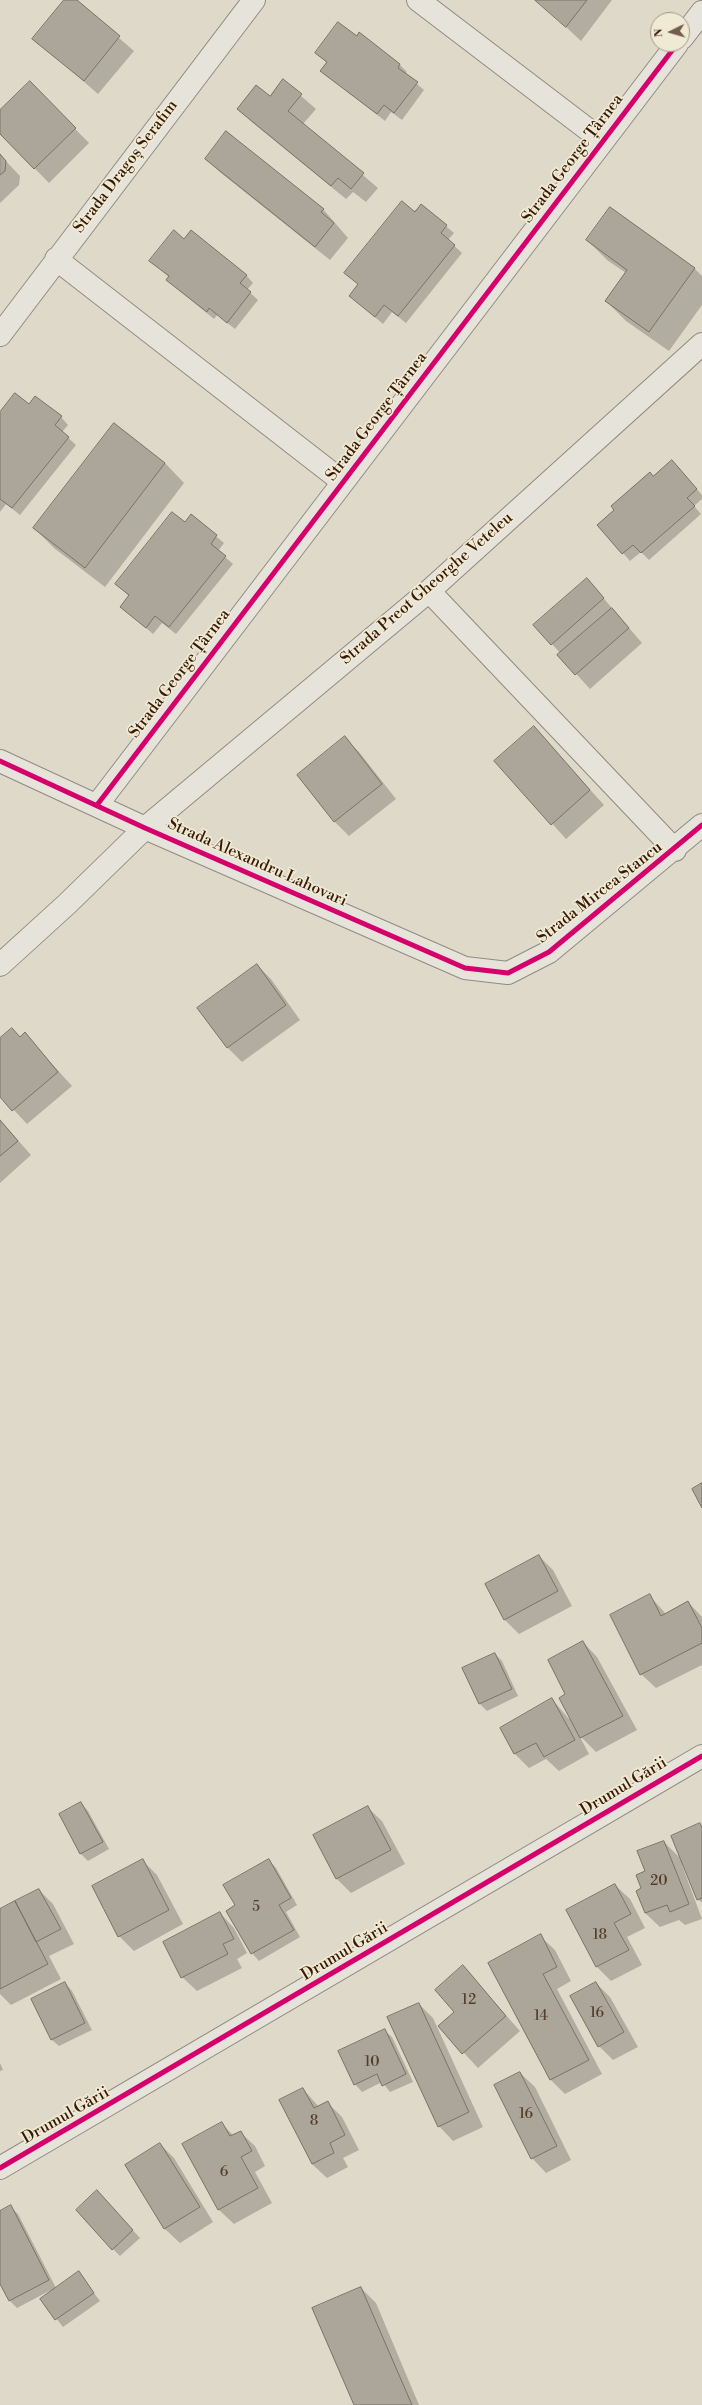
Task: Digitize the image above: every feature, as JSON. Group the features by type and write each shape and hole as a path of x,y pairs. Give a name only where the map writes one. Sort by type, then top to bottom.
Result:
{"street":[{"name":"Strada Dragoș Serafim","path":"0,335 56,259 254,0"},
{"path":"418,0 603,141"},
{"path":"690,28 702,12"},
{"name":"Strada George Țârnea","path":"97,805 671,52"},
{"path":"56,259 343,482"},
{"name":"Strada Preot Gheorghe Veteleu","path":"0,965 67,904 145,828 429,591 702,344"},
{"path":"429,591 675,850"},
{"name":"Strada Alexandru Lahovari","path":"0,761 145,828 465,968 508,973"},
{"name":"Strada Mircea Stancu","path":"508,973 549,952 675,850 702,826"},
{"name":"Drumul Gării","path":"0,2168 702,1756"}],"building":[{"path":"64,0 77,0 120,36 84,81 32,39"},
{"path":"535,0 587,0 566,27"},
{"path":"338,22 357,36 359,32 400,64 398,68 418,82 394,113 384,105 377,114 320,71 327,62 315,53"},
{"path":"283,79 302,94 288,111 364,173 351,189 338,178 331,186 237,109 256,85 270,96"},
{"path":"30,81 76,128 34,169 0,134 0,110"},
{"path":"226,131 324,209 321,212 334,223 315,247 205,159"},
{"path":"0,154 6,161 5,171 0,175"},
{"path":"402,201 415,212 421,204 447,225 441,233 455,245 398,316 384,305 375,317 349,296 358,284 344,273"},
{"path":"610,207 695,268 649,332 605,301 627,270 586,240"},
{"path":"174,230 184,239 191,230 247,275 240,283 251,292 227,323 209,308 207,312 166,280 169,276 149,261"},
{"path":"15,393 29,404 35,396 62,416 55,425 69,437 12,508 0,499 0,412"},
{"path":"114,423 165,463 85,568 33,528"},
{"path":"672,460 697,489 687,498 695,506 641,553 633,545 622,554 597,525 614,510 611,506 650,472 653,476"},
{"path":"172,512 185,522 191,514 217,535 211,544 226,556 169,627 155,616 146,628 120,607 129,595 115,584"},
{"path":"587,578 604,598 551,645 533,625"},
{"path":"612,608 629,628 575,675 557,655"},
{"path":"534,726 590,790 551,825 494,761"},
{"path":"345,736 382,784 334,822 297,775"},
{"path":"257,964 286,1005 227,1048 197,1008"},
{"path":"12,1028 20,1037 25,1032 58,1072 12,1111 0,1097 0,1038"},
{"path":"0,1120 18,1141 0,1156"},
{"path":"702,1483 702,1508 692,1489"},
{"path":"539,1555 558,1591 504,1620 485,1584"},
{"path":"650,1594 661,1616 688,1601 702,1628 702,1643 640,1675 610,1615"},
{"path":"583,1641 623,1716 580,1738 559,1698 565,1694 548,1660"},
{"path":"495,1653 512,1689 479,1704 462,1668"},
{"path":"552,1698 575,1740 544,1757 536,1743 514,1754 500,1728"},
{"path":"81,1802 103,1842 80,1854 59,1814"},
{"path":"368,1806 391,1850 336,1879 313,1835"},
{"path":"700,1823 702,1828 702,1898 697,1900 671,1836"},
{"path":"664,1841 689,1904 670,1912 667,1905 645,1913 636,1891 641,1888 636,1875 645,1871 637,1851"},
{"path":"143,1859 169,1910 118,1937 92,1886"},
{"path":"269,1859 291,1898 279,1905 294,1930 251,1954 226,1911 235,1905 223,1885"},
{"path":"615,1884 631,1914 614,1923 629,1950 596,1967 566,1910"},
{"path":"39,1889 61,1929 36,1942 15,1901"},
{"path":"15,1901 48,1964 0,1989 0,1909"},
{"path":"220,1912 234,1939 223,1944 228,1954 181,1978 163,1942"},
{"path":"541,1934 557,1967 543,1974 589,2060 550,2080 488,1963"},
{"path":"463,1965 506,2016 462,2054 438,2026 454,2012 435,1990"},
{"path":"65,1982 85,2023 51,2040 31,1999"},
{"path":"596,1982 624,2032 598,2047 570,1996"},
{"path":"419,2003 469,2112 438,2127 387,2017"},
{"path":"385,2029 406,2074 382,2086 377,2074 354,2085 338,2051"},
{"path":"520,2072 557,2146 531,2159 494,2085"},
{"path":"303,2088 314,2108 328,2101 345,2135 330,2143 334,2153 312,2164 279,2100"},
{"path":"222,2122 230,2136 241,2131 252,2151 241,2157 258,2188 218,2210 182,2144"},
{"path":"160,2143 200,2207 164,2229 125,2165"},
{"path":"97,2190 133,2230 112,2250 76,2210"},
{"path":"11,2205 49,2280 9,2301 0,2284 0,2211"},
{"path":"79,2271 94,2293 55,2320 40,2299"},
{"path":"361,2287 412,2405 354,2405 312,2308"}],"cycle path":[{"path":"97,805 671,52"},
{"path":"0,761 145,828 465,968 508,973 549,952 702,825"},
{"path":"0,2168 702,1756"}]}
